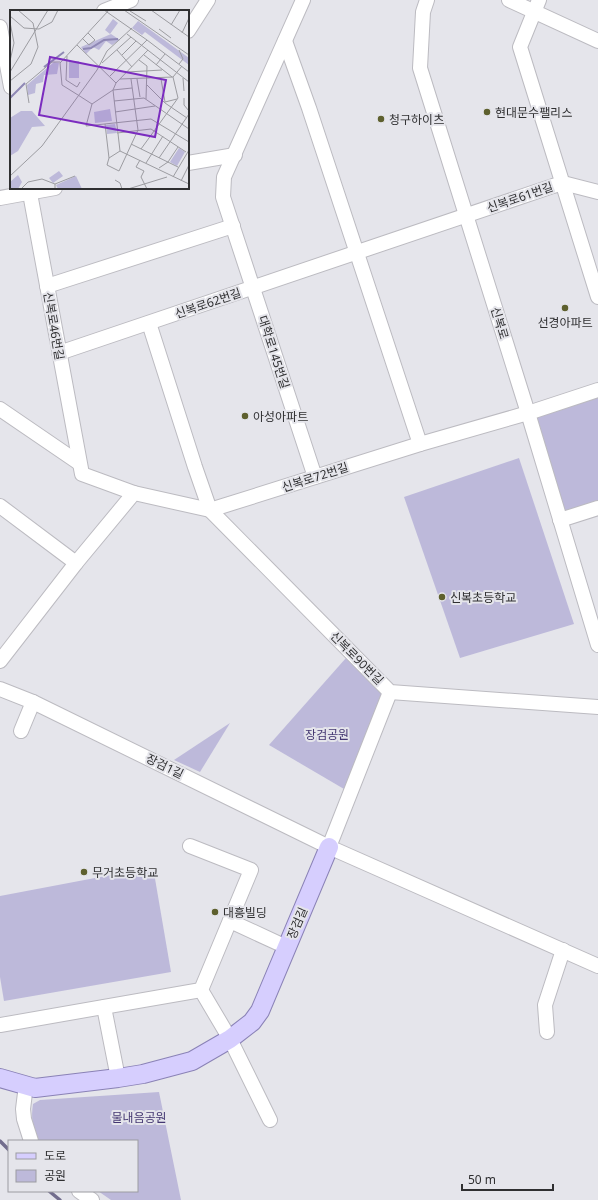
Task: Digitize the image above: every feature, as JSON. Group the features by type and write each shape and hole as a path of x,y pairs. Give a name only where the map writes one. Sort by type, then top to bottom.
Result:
{"main road":[{"name":"장검길","path":"0,1078 35,1088 143,1074 192,1061 230,1039 252,1022 260,1011 329,847"}],"street":[{"path":"106,10 131,0"},
{"path":"189,29 208,0"},
{"name":"대학로145번길","path":"303,0 224,177 224,198 315,477"},
{"name":"신복로","path":"427,0 423,12 420,68 528,413 598,645"},
{"path":"509,0 536,6 598,40"},
{"path":"536,6 520,47 598,297"},
{"path":"0,27 8,50 10,75"},
{"path":"285,41 309,108 420,444"},
{"path":"189,163 235,155"},
{"name":"신복로61번길","path":"466,215 563,183 598,192"},
{"path":"0,198 30,190 42,189"},
{"name":"신복로46번길","path":"30,190 79,463"},
{"name":"신복로62번길","path":"59,352 253,288 466,215"},
{"path":"47,286 233,226"},
{"path":"149,323 210,510"},
{"name":"신복로72번길","path":"0,408 79,463 82,474 134,494 210,510 420,444 528,413 598,390"},
{"path":"0,661 76,563 134,494"},
{"path":"0,506 76,563"},
{"path":"560,520 598,508"},
{"name":"신복로90번길","path":"210,510 390,692 598,707"},
{"name":"장검1길","path":"0,689 33,702 246,805 329,847"},
{"path":"390,692 329,847 598,966"},
{"path":"21,731 33,702"},
{"path":"190,846 251,870 201,990"},
{"path":"230,920 282,945"},
{"path":"547,1032 545,1005 563,950"},
{"path":"201,990 230,1039 270,1120"},
{"path":"0,1025 201,990"},
{"path":"104,1007 118,1078"},
{"path":"26,1085 23,1109 24,1119 31,1140"},
{"path":"80,1192 92,1200"}],"green space":[{"path":"598,396 598,505 565,511 537,417"},
{"path":"519,458 574,624 460,658 404,497"},
{"name":"장검공원","path":"346,658 382,694 344,789 269,745"},
{"path":"230,723 200,772 174,760"},
{"path":"153,867 171,972 4,1001 0,977 0,896"},
{"name":"물내음공원","path":"159,1092 181,1200 111,1200 99,1192 138,1192 138,1140 39,1140 33,1128 32,1114 33,1104 40,1100"}],"waterway":[{"path":"0,1141 8,1149"},
{"path":"50,1192 60,1200"}],"place":[{"name":"현대문수팰리스","path":"487,112"},
{"name":"청구하이츠","path":"381,119"},
{"name":"선경아파트","path":"565,308"},
{"name":"아성아파트","path":"245,416"},
{"name":"신복초등학교","path":"442,597"},
{"name":"무거초등학교","path":"84,872"},
{"name":"대흥빌딩","path":"215,912"}]}
